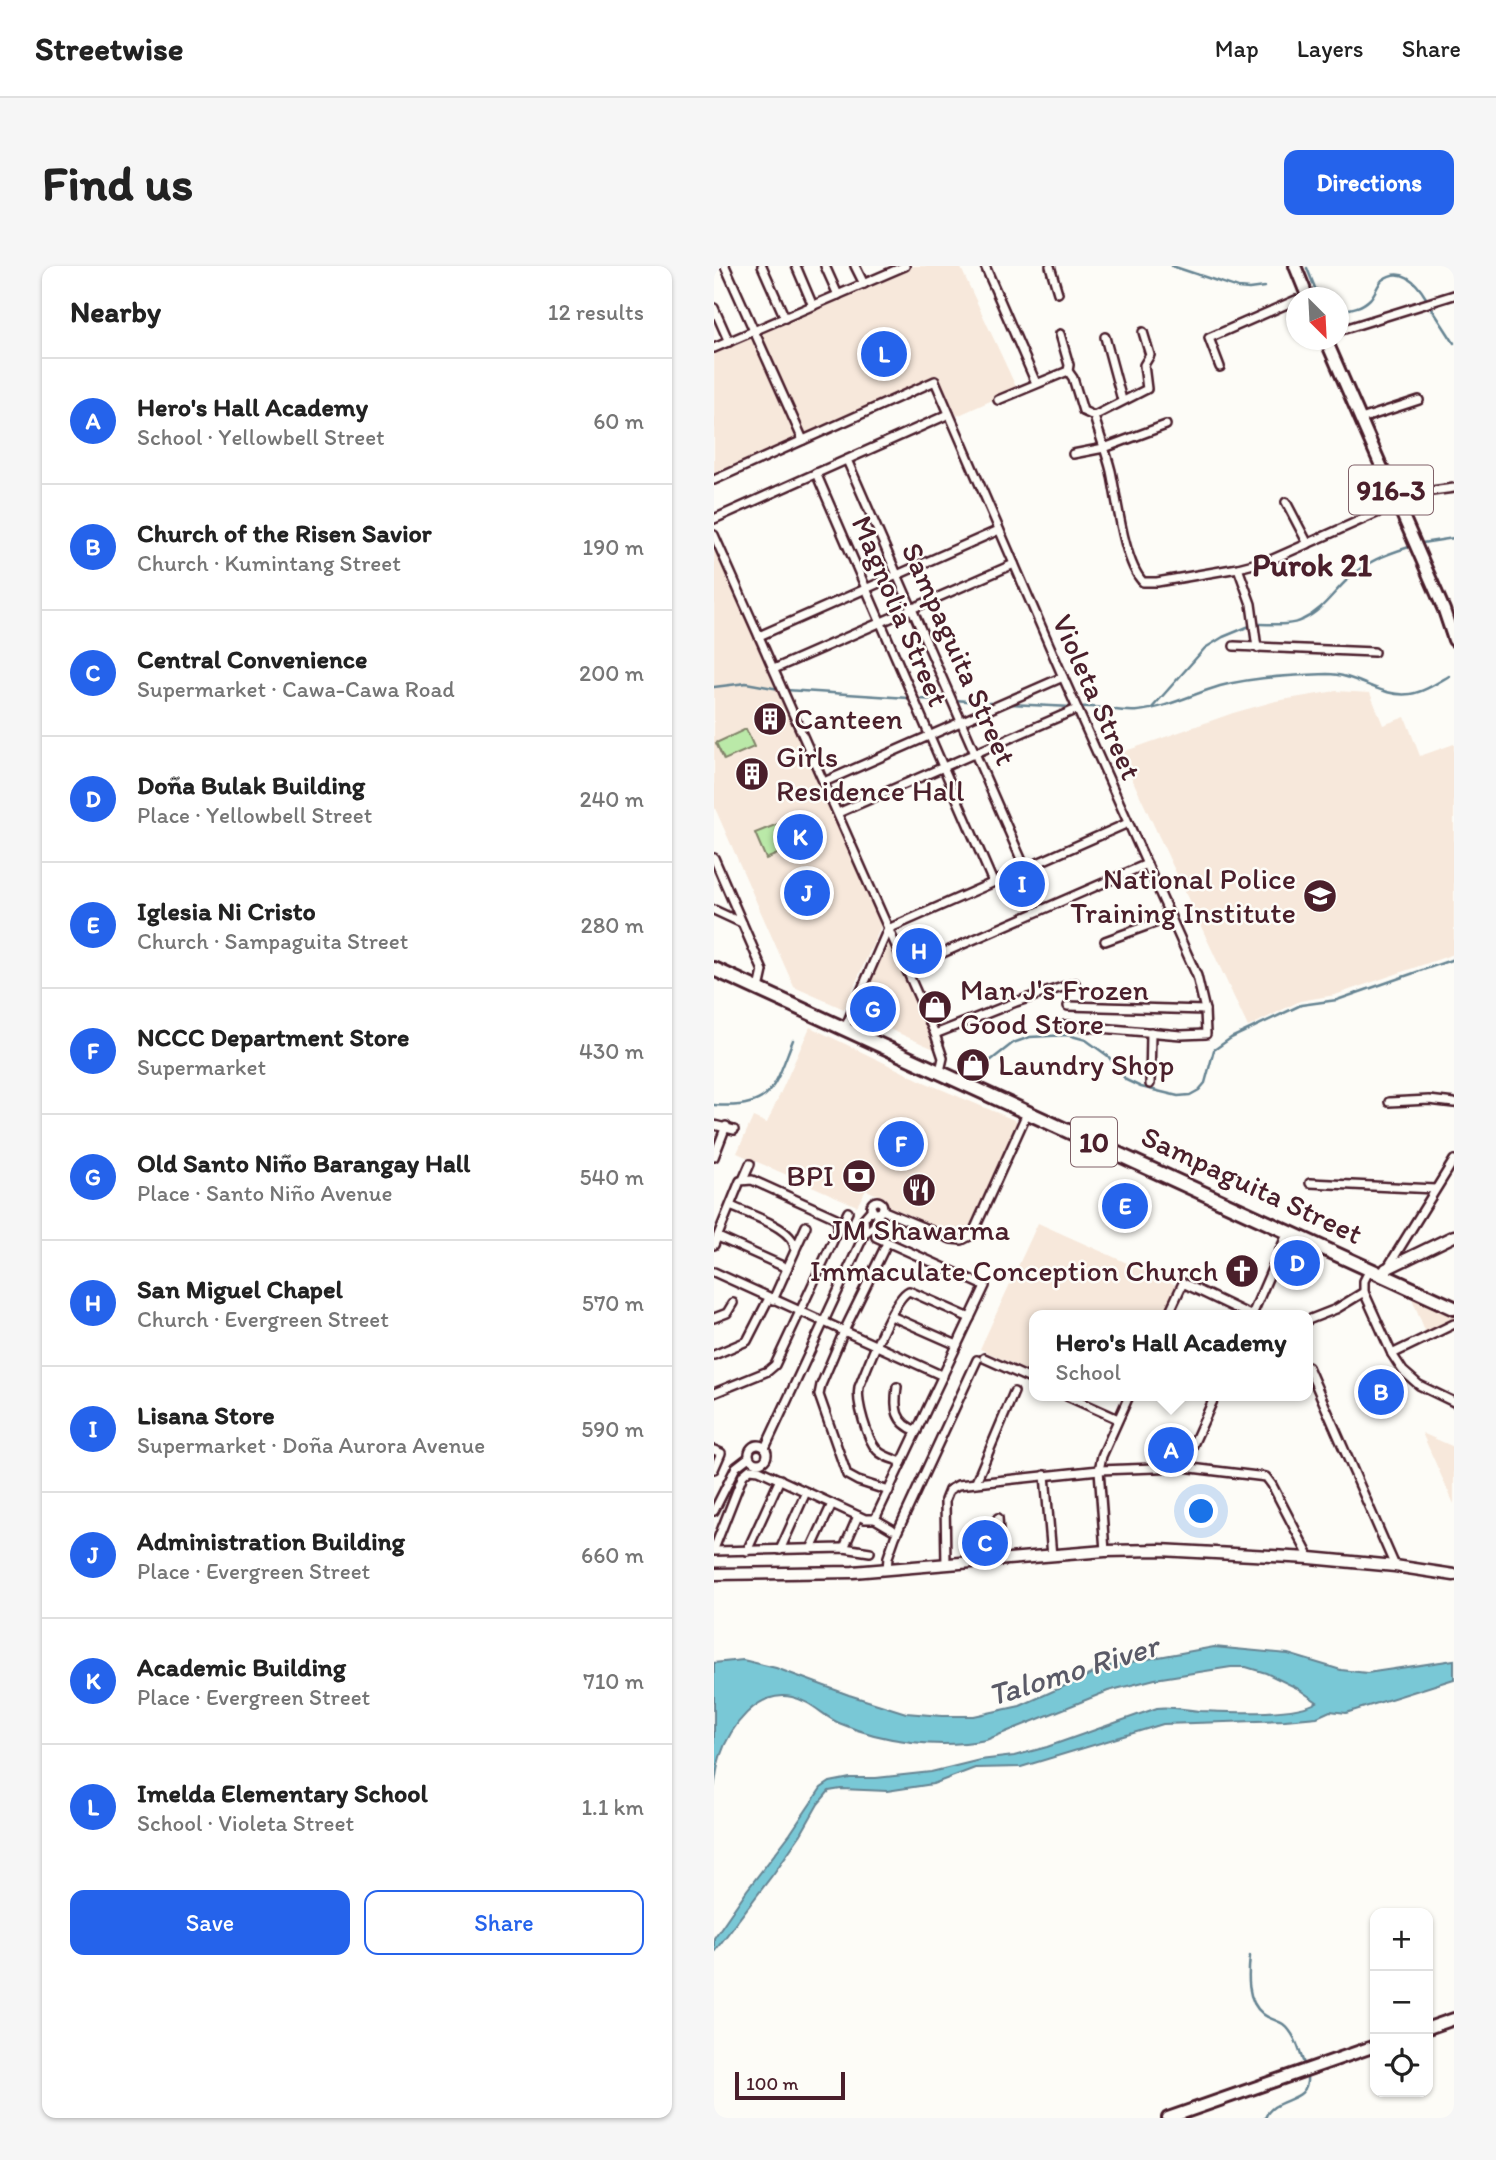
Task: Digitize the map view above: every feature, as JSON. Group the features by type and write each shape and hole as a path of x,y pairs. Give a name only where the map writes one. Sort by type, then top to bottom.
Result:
{"highway":[{"name":"10","path":"714,968 1028,1111"},
{"name":"Sampaguita Street","path":"1028,1111 1370,1268 1385,1272 1454,1308"}],"main road":[{"path":"1295,266 1301,287"},
{"name":"916-3","path":"1330,350 1444,610 1454,640"},
{"path":"1433,2026 1454,2019"},
{"path":"1168,2118 1370,2048"}],"street":[{"path":"714,480 803,440 725,266"},
{"path":"762,266 785,318"},
{"path":"796,266 813,306"},
{"path":"825,266 838,295"},
{"path":"855,266 863,284"},
{"path":"714,348 863,284 888,269 905,266"},
{"path":"985,266 1036,383"},
{"path":"1050,266 1058,293"},
{"path":"1349,328 1454,295"},
{"path":"1220,367 1209,338 1286,306"},
{"path":"714,308 729,342"},
{"path":"1094,416 1144,391 1148,386 1144,365 1150,355 1143,332"},
{"path":"1060,334 1069,365 1068,371 1073,378 1083,411 1094,416 1111,471 1121,529 1141,581 1150,583 1238,568 1273,559 1395,500 1454,488"},
{"path":"1105,337 1122,400"},
{"path":"998,400 1068,371"},
{"name":"Violeta Street","path":"803,440 935,381 1077,709 1197,976 1205,1010 1206,1034 1151,1032"},
{"path":"1361,419 1419,400"},
{"path":"714,519 949,414"},
{"path":"1073,454 1104,448 1166,425"},
{"name":"Sampaguita Street","path":"846,460 1025,868"},
{"name":"Magnolia Street","path":"816,473 993,882"},
{"path":"1286,502 1308,544"},
{"path":"759,636 999,530"},
{"path":"714,535 935,1034 943,1058 940,1071"},
{"path":"774,669 1014,564"},
{"path":"1238,568 1251,604 1257,648"},
{"path":"1234,646 1374,652"},
{"path":"824,782 1063,677"},
{"path":"838,813 1077,709"},
{"path":"845,1028 888,929 1128,823"},
{"path":"714,858 763,971 759,989"},
{"path":"906,969 1147,864"},
{"path":"714,910 743,923"},
{"path":"1104,941 1171,917"},
{"path":"935,1034 1016,1002 1074,983"},
{"path":"1068,1006 1205,1010"},
{"path":"1065,1025 1151,1032 1150,1084"},
{"path":"1389,1102 1429,1100 1454,1103"},
{"path":"765,1448 754,1445 749,1451 749,1457 754,1462 762,1462 767,1456 765,1448 865,1233 864,1217 878,1211 951,1239 962,1240 972,1235 1028,1111"},
{"path":"714,1125 730,1128 714,1157"},
{"path":"1385,1272 1454,1160"},
{"path":"750,1164 716,1241 787,1268"},
{"path":"741,1181 752,1180 836,1218 838,1231"},
{"path":"1310,1183 1436,1189"},
{"path":"731,1206 788,1233 796,1248"},
{"path":"865,1233 874,1226 878,1211"},
{"path":"714,1394 772,1368 779,1360 848,1212"},
{"path":"714,1355 747,1341 787,1268 806,1226"},
{"path":"1253,1310 1288,1231"},
{"path":"1385,1272 1454,1236"},
{"path":"876,1237 985,1286 876,1519"},
{"path":"887,1243 844,1331 819,1395 846,1475 889,1491"},
{"path":"1370,1268 1364,1282 1364,1292 1392,1354 1411,1379 1454,1402"},
{"path":"714,1272 943,1376"},
{"path":"1170,1310 1183,1283 1240,1310"},
{"path":"902,1462 878,1451 859,1405 859,1387 876,1347 901,1295 909,1291 970,1318"},
{"path":"1313,1318 1335,1309 1364,1292"},
{"path":"714,1318 727,1312 733,1303"},
{"path":"891,1316 957,1345"},
{"path":"1392,1354 1454,1324"},
{"path":"887,1570 895,1537 980,1359 1029,1379"},
{"path":"1313,1381 1395,1566"},
{"path":"897,1387 895,1402 899,1417 906,1427 917,1431"},
{"path":"976,1482 1014,1392"},
{"path":"1078,1401 1118,1419"},
{"path":"1105,1551 1099,1470 1102,1456 1127,1401"},
{"path":"1183,1468 1213,1401"},
{"path":"714,1469 718,1452"},
{"path":"714,1511 736,1467 749,1457"},
{"path":"946,1565 946,1495 953,1487 976,1482 1099,1470 1183,1468 1266,1478 1310,1559"},
{"path":"870,1552 844,1548 714,1550 743,1475 750,1469 780,1479 858,1516 876,1519 892,1530"},
{"path":"1045,1475 1052,1556"},
{"path":"747,1551 780,1479"},
{"path":"780,1550 806,1492"},
{"path":"811,1549 832,1504"},
{"path":"844,1548 858,1516"},
{"path":"998,1518 1000,1560"},
{"path":"714,1574 822,1574 1105,1551 1179,1550 1395,1566 1454,1575"}],"shaded area":[{"path":"914,266 960,266 1017,389 957,416 938,375 803,435 759,334"},
{"path":"752,336 797,437 714,476 714,353"},
{"path":"714,547 881,926 844,1009 794,987 714,806"},
{"name":"National Police Training Institute","path":"1336,691 1370,693 1383,725 1405,717 1420,756 1454,744 1454,954 1335,995 1300,1001 1248,1027 1120,753 1233,713 1276,701"},
{"path":"888,939 931,1035 934,1049 856,1014"},
{"path":"810,1027 924,1082 1019,1122 970,1225 962,1233 951,1233 890,1207 885,1198 866,1190 857,1206 737,1153 753,1117 767,1123"},
{"path":"1038,1223 1176,1285 1164,1310 1029,1310 1029,1372 980,1349"},
{"path":"1411,1296 1454,1316 1454,1320 1426,1333"},
{"path":"1422,1433 1454,1447 1454,1504"}],"green space":[{"path":"746,729 754,747 724,760 716,743"},
{"path":"783,822 794,847 766,859 755,833"}],"water":[{"path":"1214,1647 1288,1654 1341,1670 1367,1673 1454,1660 1454,1679 1346,1713 1330,1711 1317,1717 1285,1720 1163,1724 1021,1767 975,1768 933,1784 887,1791 829,1791 774,1873 714,1952 714,1938 821,1788 830,1782 931,1772 980,1760 1014,1756 1157,1708 1261,1712 1293,1709 1317,1702 1297,1688 1266,1673 1246,1667 1231,1667 1155,1679 1108,1691 986,1740 930,1744 892,1739 856,1730 799,1699 779,1696 756,1705 738,1723 720,1757 714,1788 714,1663 743,1660 776,1668 906,1713 974,1716 1020,1706 1109,1666"}],"waterway":[{"path":"1172,266 1238,288 1264,287"},
{"path":"1307,268 1315,287"},
{"path":"1349,309 1363,304 1372,297 1382,280 1395,275 1402,275 1413,281 1426,298"},
{"path":"1432,309 1454,343"},
{"path":"1422,543 1454,538"},
{"path":"1259,624 1287,624 1302,620 1321,607 1368,563 1409,547"},
{"path":"1151,709 1205,648 1252,625"},
{"path":"1079,707 1138,711 1159,707 1233,683 1314,674 1338,675 1389,693 1410,694 1449,676"},
{"path":"714,687 746,683 779,689"},
{"path":"786,690 908,698"},
{"path":"917,699 946,700"},
{"path":"955,700 979,702"},
{"path":"988,703 998,703"},
{"path":"1010,704 1072,707"},
{"path":"976,1077 990,1061 1013,1043 1030,1037 1068,1035 1086,1040 1108,1056 1126,1080 1141,1087 1178,1096 1190,1095 1205,1083 1214,1050 1231,1038 1301,1005 1337,1000 1454,959"},
{"path":"714,1105 734,1106 760,1099 775,1083 793,1040"},
{"path":"1250,1956 1251,1995 1257,2009 1291,2032 1304,2064"},
{"path":"1265,2118 1276,2106 1303,2092 1307,2076"}],"place":[{"name":"Imelda Elementary School","path":"884,354"},
{"name":"Canteen","path":"770,719"},
{"name":"Girls Residence Hall","path":"752,774"},
{"name":"Academic Building","path":"800,837"},
{"name":"Lisana Store","path":"1022,884"},
{"name":"Administration Building","path":"807,893"},
{"name":"National Police Training Institute","path":"1320,896"},
{"name":"San Miguel Chapel","path":"919,951"},
{"name":"Man J's Frozen Good Store","path":"935,1007"},
{"name":"Old Santo Niño Barangay Hall","path":"873,1009"},
{"name":"Laundry Shop","path":"973,1065"},
{"name":"NCCC Department Store","path":"901,1144"},
{"name":"BPI","path":"859,1176"},
{"name":"JM Shawarma","path":"919,1190"},
{"name":"Iglesia Ni Cristo","path":"1125,1206"},
{"name":"Doña Bulak Building","path":"1297,1263"},
{"name":"Immaculate Conception Church","path":"1242,1271"},
{"name":"Church of the Risen Savior","path":"1381,1392"},
{"name":"Hero's Hall Academy","path":"1171,1450"},
{"name":"Central Convenience","path":"985,1543"}],"district":[{"name":"Purok 21","path":"1312,565"}],"water label":[{"name":"Talomo River","path":"1073,1670"}]}
